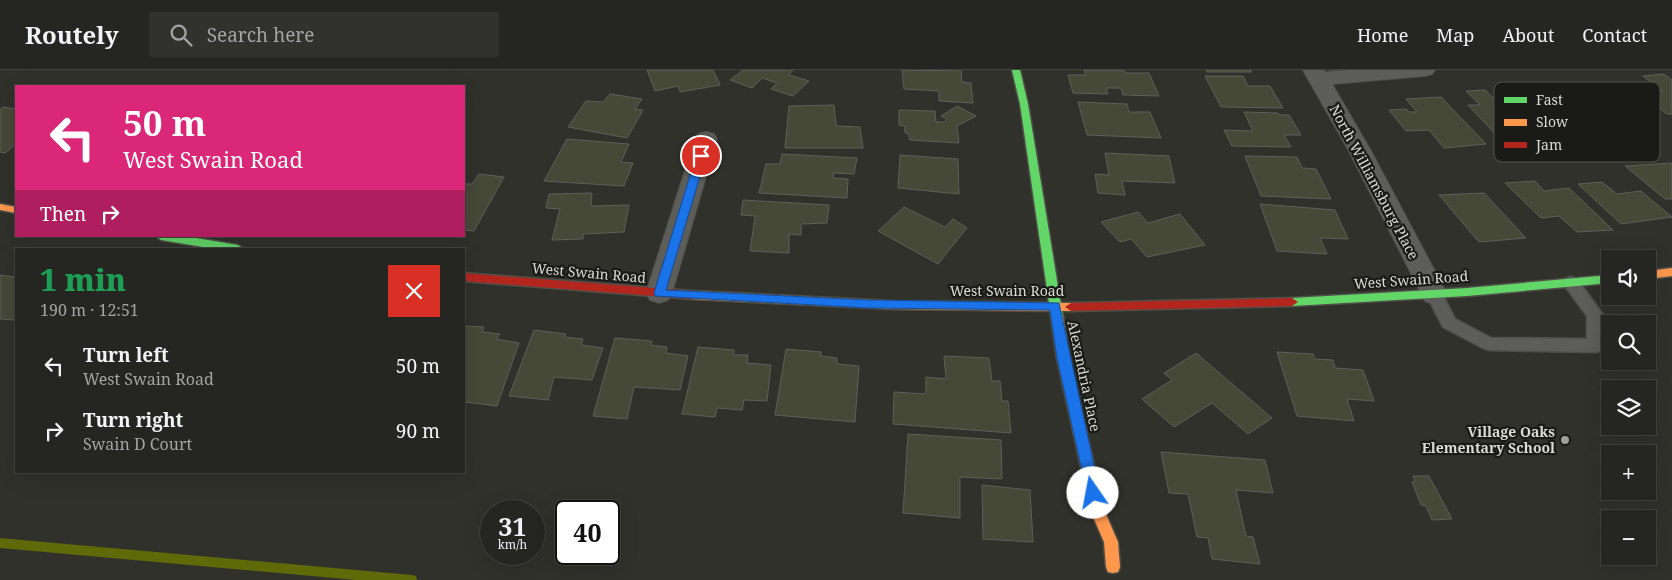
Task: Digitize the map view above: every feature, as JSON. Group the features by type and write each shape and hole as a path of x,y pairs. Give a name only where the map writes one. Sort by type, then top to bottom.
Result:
{"street":[{"name":"Alexandria Place","path":"1016,70 1024,104 1063,358 1098,512 1111,542 1113,567"},
{"path":"1315,74 1425,70"},
{"name":"North Williamsburg Place","path":"1315,74 1360,151 1434,294"},
{"path":"659,293 706,139"},
{"path":"0,207 15,210"},
{"path":"167,237 232,248"},
{"path":"1656,274 1672,272"},
{"name":"West Swain Road","path":"465,277 659,293 868,304 1120,307 1304,302 1434,294 1601,280"}],"lane":[{"path":"1434,294 1449,323 1490,344 1596,346 1595,315 1572,283"}],"building":[{"path":"647,70 713,70 720,85 680,92 678,86 655,91"},
{"path":"743,70 793,70 789,75 809,81 793,96 771,89 777,83 762,78 752,88 730,80"},
{"path":"902,70 961,71 962,82 971,83 973,103 939,101 939,91 904,89"},
{"path":"1084,70 1124,70 1125,73 1149,73 1159,96 1123,95 1121,88 1106,88 1108,94 1073,93 1068,75 1086,75"},
{"path":"1206,70 1250,70 1252,72 1207,72"},
{"path":"1664,74 1672,80 1672,114 1667,114 1660,109 1660,91 1663,91 1660,89 1660,82 1651,82 1643,76"},
{"path":"1205,76 1243,76 1248,86 1270,86 1283,108 1221,107"},
{"path":"1485,90 1494,98 1494,133 1468,105 1480,105 1466,91"},
{"path":"610,94 642,99 635,109 643,110 627,138 568,127 586,101 603,102"},
{"path":"1441,97 1486,144 1444,148 1429,130 1406,131 1389,110 1406,109 1409,112 1417,112 1406,99"},
{"path":"1078,102 1127,104 1129,112 1150,112 1161,138 1087,135"},
{"path":"834,105 836,126 860,127 863,148 785,148 789,106"},
{"path":"957,106 976,116 957,126 959,143 910,140 908,133 905,133 905,126 899,125 899,110 935,111 936,122 944,122 947,119 941,116"},
{"path":"3,107 15,109 15,145 5,153 0,152 0,110"},
{"path":"1244,112 1289,115 1301,135 1284,135 1291,147 1232,146 1224,130 1253,131"},
{"path":"567,139 629,144 621,162 633,163 624,186 544,181"},
{"path":"1105,153 1169,156 1175,183 1122,181 1125,195 1098,193 1095,174 1109,175"},
{"path":"782,154 857,158 854,174 833,173 833,178 848,179 847,198 759,193 766,164 780,164"},
{"path":"900,155 958,159 959,194 898,188"},
{"path":"1245,156 1297,157 1302,168 1316,169 1331,199 1261,196"},
{"path":"1672,163 1672,199 1665,199 1625,166"},
{"path":"479,174 504,177 474,231 465,230 465,184 472,184"},
{"path":"1535,181 1544,191 1569,188 1613,230 1577,232 1559,216 1541,218 1505,183"},
{"path":"1602,182 1617,194 1641,191 1672,217 1621,224 1578,184"},
{"path":"592,193 591,206 629,205 624,232 583,234 583,239 552,240 560,209 546,208 549,194"},
{"path":"1484,193 1526,238 1479,242 1439,195"},
{"path":"743,200 829,205 827,223 801,224 801,235 789,234 789,253 750,251 755,216 741,215"},
{"path":"1260,204 1335,210 1348,239 1320,238 1327,254 1277,251"},
{"path":"904,207 945,227 953,219 967,228 938,264 878,231"},
{"path":"1138,212 1148,223 1180,214 1205,245 1147,257 1131,239 1120,242 1101,222"},
{"path":"0,275 15,277 15,320 0,319"},
{"path":"465,326 484,327 482,332 500,334 496,339 519,343 497,406 465,402"},
{"path":"534,330 566,334 564,337 583,339 581,345 603,348 592,380 554,377 548,400 509,396"},
{"path":"615,338 652,341 651,345 667,347 666,353 688,356 680,390 634,387 627,419 593,416"},
{"path":"698,347 734,350 734,355 748,355 747,363 771,365 767,401 744,400 742,410 717,408 715,417 682,414"},
{"path":"786,349 821,352 821,356 837,358 837,364 859,366 855,422 775,415"},
{"path":"1277,352 1313,354 1315,359 1333,360 1335,368 1363,370 1374,401 1347,399 1354,421 1297,416"},
{"path":"1196,353 1272,418 1248,434 1212,403 1174,427 1142,399 1172,380 1164,373"},
{"path":"944,356 989,358 992,381 1000,381 1002,401 1008,401 1011,433 893,424 894,392 926,394 926,377 946,379"},
{"path":"908,434 1001,440 1002,479 960,477 960,518 903,513"},
{"path":"1161,452 1265,460 1273,493 1236,490 1246,536 1253,537 1260,564 1212,559 1208,538 1197,537 1188,494 1169,493"},
{"path":"1413,476 1429,476 1452,519 1432,520 1426,506 1421,505 1412,482 1415,481"},
{"path":"982,485 1030,490 1033,542 983,539"}],"waterway":[{"path":"0,543 412,580"}],"traffic: fast":[{"path":"1016,70 1024,104 1057,317"},
{"path":"167,237 232,248"},
{"path":"1292,302 1467,292 1601,280"}],"traffic: slow":[{"path":"0,207 15,210"},
{"path":"1656,274 1672,272"},
{"path":"692,295 893,305 1071,307"},
{"path":"1057,317 1063,358 1098,512 1111,542 1113,567"}],"traffic: jam":[{"path":"465,277 692,295"},
{"path":"1071,307 1292,302"}],"place":[{"name":"Village Oaks Elementary School","path":"1565,440"}],"route":[{"path":"701,156 659,293 868,304 1055,306 1063,358 1093,493"}]}
